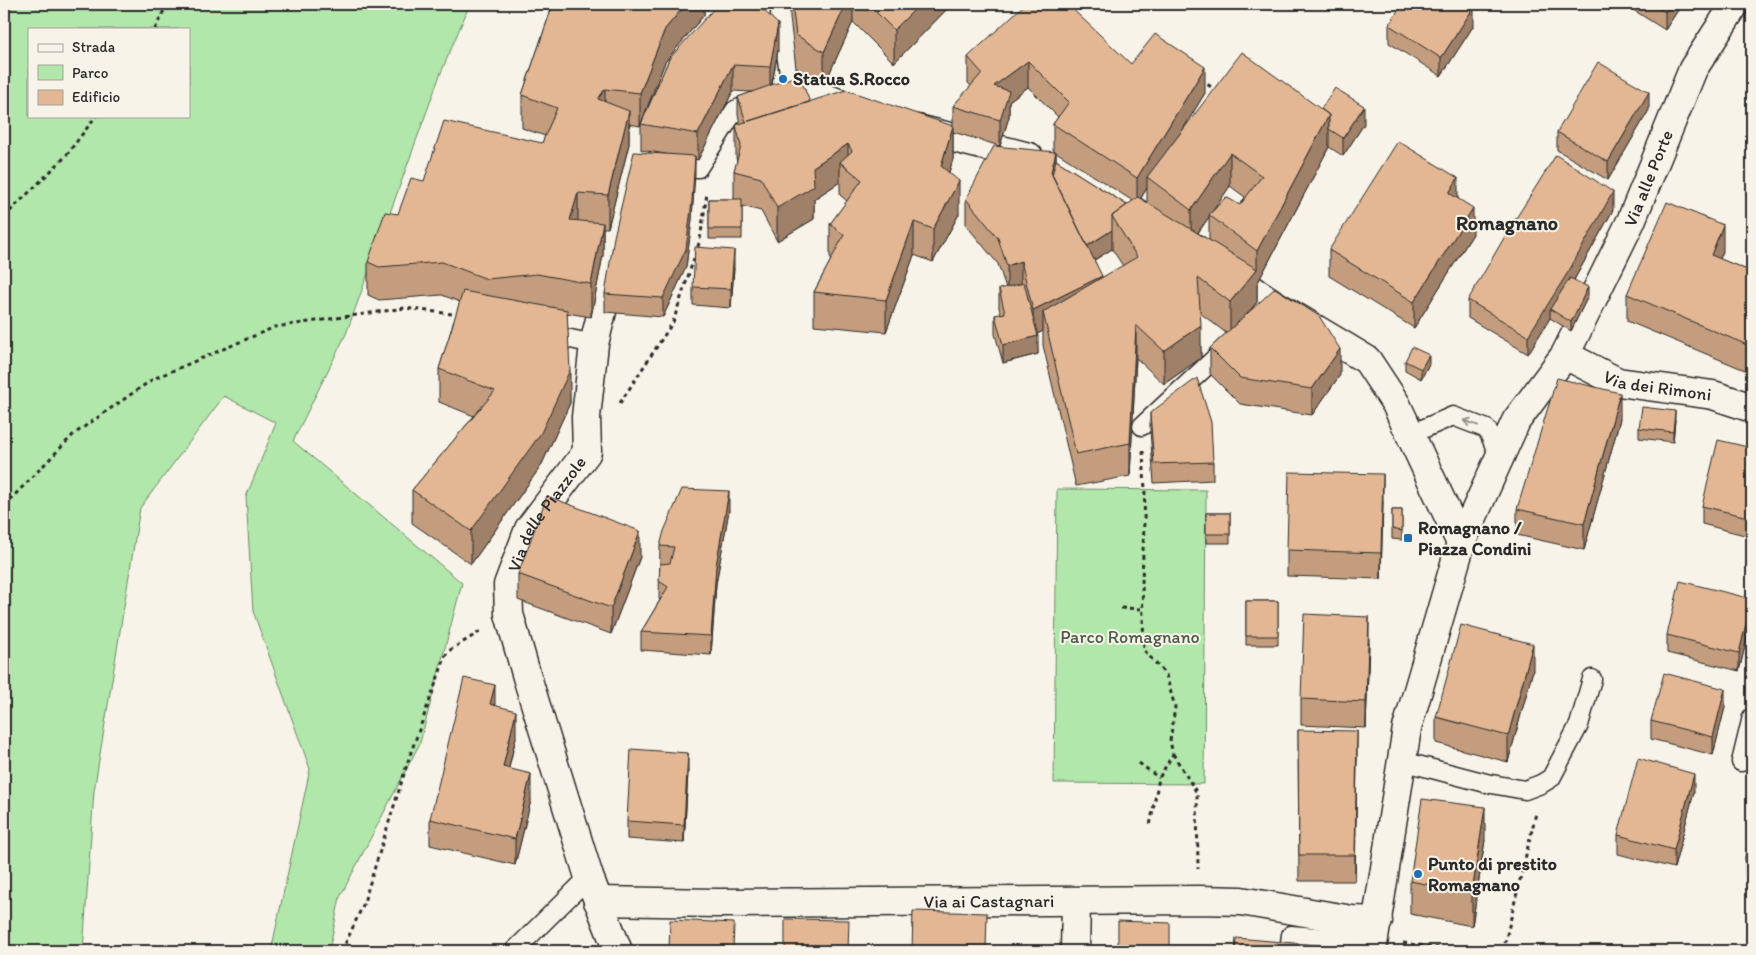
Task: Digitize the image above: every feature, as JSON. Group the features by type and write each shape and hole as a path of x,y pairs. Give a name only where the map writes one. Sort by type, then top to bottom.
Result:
{"street":[{"path":"790,4 785,14 781,92 1051,163"},
{"name":"Via alle Porte","path":"1380,939 1407,728 1461,543 1516,421 1565,356 1631,220 1693,69 1735,4"},
{"name":"Via delle Piazzole","path":"618,951 594,889 530,687 509,614 508,585 529,529 587,452 586,417 594,344 606,295 610,235 631,158 667,78"},
{"path":"1208,261 1265,310 1367,360 1396,404 1461,543"},
{"name":"Via dei Rimoni","path":"1565,356 1618,382 1713,395 1752,408"},
{"name":"Via ai Castagnari","path":"594,889 718,903 1241,901 1352,920 1380,939"},
{"path":"1075,951 1076,902"}],"lane":[{"path":"631,158 698,168 735,110 781,92"},
{"path":"527,330 594,344"},
{"path":"1142,426 1237,338"},
{"path":"1411,434 1453,416 1487,429 1500,458"},
{"path":"1401,770 1525,790 1541,784 1551,778 1579,725 1592,679"},
{"path":"1741,762 1752,717"},
{"path":"514,951 594,889"},
{"path":"1289,950 1291,935 1380,939"}],"path":[{"path":"156,28 168,4"},
{"path":"1196,77 1219,92"},
{"path":"4,218 65,157 94,118"},
{"path":"620,404 673,322 700,240 707,194 718,170 711,148"},
{"path":"4,506 74,434 153,378 275,327 405,308 461,316"},
{"path":"1142,426 1145,490 1142,556 1144,650 1166,675 1175,707 1170,741 1173,754 1197,794 1199,900"},
{"path":"1121,608 1143,609"},
{"path":"342,951 363,905 410,755 447,652 509,614"},
{"path":"1150,826 1159,778 1173,754"},
{"path":"1139,763 1159,778"},
{"path":"1503,951 1537,809"},
{"path":"1380,939 1459,951"}],"green space":[{"path":"4,4 470,4 440,75 346,334 293,441 462,583 420,743 340,897 329,951 271,951 310,769 253,611 246,497 276,423 224,396 140,508 94,791 83,951 4,951"},
{"name":"Parco Romagnano","path":"1057,489 1206,490 1204,784 1054,783"}],"building":[{"path":"553,4 686,4 665,29 640,93 605,89 598,99 629,111 608,195 578,193 570,220 603,223 591,284 537,274 487,279 442,262 379,267 368,262 385,212 398,214 411,178 424,181 444,121 542,143 557,108 522,95"},
{"path":"718,4 757,4 778,24 770,67 733,65 698,134 641,124 669,59"},
{"path":"792,4 846,4 824,52 796,35"},
{"path":"868,4 920,4 894,30"},
{"path":"1025,4 1067,4 1131,64 1155,34 1205,67 1137,178 1053,124 1069,102 1028,61 994,86 1009,91 1000,120 953,106 982,73 968,57"},
{"path":"1402,4 1468,4 1474,7 1441,58 1389,25"},
{"path":"1653,4 1670,4 1665,12"},
{"path":"1242,52 1329,115 1257,251 1209,215 1226,197 1240,205 1262,176 1230,153 1191,210 1147,177"},
{"path":"1598,62 1649,92 1608,162 1557,132"},
{"path":"799,75 810,102 746,122 738,97"},
{"path":"1335,88 1364,106 1343,138 1329,129 1329,115 1321,109"},
{"path":"846,90 953,126 941,166 959,181 933,229 914,222 886,300 814,292 844,235 830,224 862,180 840,162 852,151 848,144 813,167 814,186 777,208 761,178 734,171 741,146 736,125"},
{"path":"1398,141 1458,178 1449,193 1473,208 1414,302 1329,250"},
{"path":"994,146 1056,152 1051,172 1102,276 1033,310 1021,261 1007,266 998,238 966,199"},
{"path":"634,152 695,156 686,249 663,298 605,294 614,237"},
{"path":"1556,155 1613,192 1570,269 1528,336 1468,300 1508,231"},
{"path":"1056,160 1127,205 1112,216 1112,230 1087,246 1052,175"},
{"path":"1138,197 1257,269 1230,302 1198,278 1201,325 1164,351 1136,325 1130,443 1076,454 1043,312 1137,257 1112,216"},
{"path":"709,199 742,199 742,229 709,229"},
{"path":"1667,202 1723,225 1711,255 1752,272 1752,347 1627,294"},
{"path":"695,247 734,250 731,289 693,287"},
{"path":"1570,278 1588,287 1571,322 1550,309"},
{"path":"1024,283 1038,336 1003,345 995,315 1005,313 999,289"},
{"path":"1275,288 1319,316 1340,349 1312,389 1240,378 1210,348"},
{"path":"463,291 567,310 570,370 541,433 471,531 412,490 495,391 439,369"},
{"path":"1412,347 1429,355 1421,369 1405,361"},
{"path":"1197,378 1211,422 1213,462 1154,464 1150,413"},
{"path":"1557,378 1620,393 1584,524 1517,509"},
{"path":"1642,407 1675,411 1673,432 1639,428"},
{"path":"1718,440 1752,448 1752,518 1702,506"},
{"path":"1289,472 1383,474 1381,553 1287,550"},
{"path":"682,489 729,491 716,566 711,636 641,632 668,587 659,581 660,564 670,563 674,547 660,546 664,531"},
{"path":"547,496 640,531 611,608 518,574"},
{"path":"1392,510 1402,510 1402,531 1392,529"},
{"path":"1206,513 1230,513 1230,534 1206,534"},
{"path":"1680,581 1752,599 1739,653 1667,635"},
{"path":"1246,601 1278,601 1278,636 1246,636"},
{"path":"1304,614 1369,617 1366,702 1301,699"},
{"path":"1461,625 1533,644 1508,736 1436,717"},
{"path":"1664,673 1725,689 1713,737 1651,721"},
{"path":"464,678 495,685 490,704 516,711 503,767 531,774 515,839 430,819"},
{"path":"1298,730 1357,731 1355,855 1299,855"},
{"path":"631,749 688,753 684,825 627,821"},
{"path":"1638,758 1694,774 1674,850 1618,835"},
{"path":"1422,799 1485,807 1472,893 1410,881"},
{"path":"1752,831 1752,859 1745,857"},
{"path":"913,911 987,913 986,951 912,951"},
{"path":"785,919 849,920 848,951 785,951"},
{"path":"670,920 734,923 733,951 669,951"},
{"path":"1118,921 1170,923 1170,951 1118,951"},
{"path":"1236,938 1329,946 1329,951 1235,951"}],"place":[{"name":"Statua S.Rocco","path":"783,79"},
{"name":"Romagnano / Piazza Condini","path":"1408,538"},
{"name":"Punto di prestito Romagnano","path":"1418,874"}],"district":[{"name":"Romagnano","path":"1507,223"}]}
